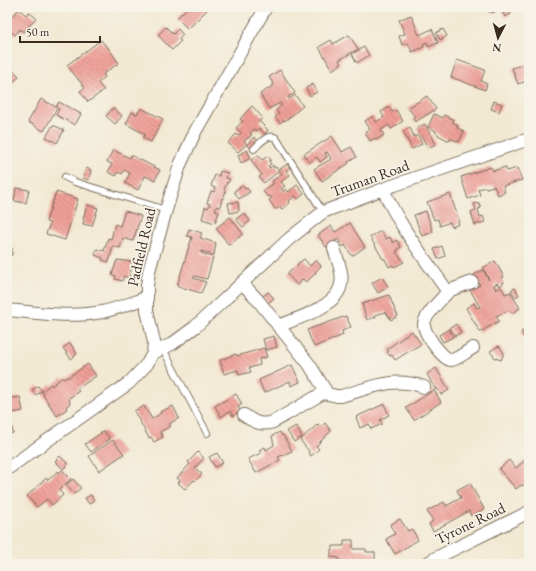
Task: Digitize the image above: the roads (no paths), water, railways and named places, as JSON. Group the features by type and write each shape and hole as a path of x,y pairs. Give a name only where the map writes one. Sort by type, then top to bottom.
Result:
{"street":[{"name":"Padfield Road","path":"158,351 149,323 146,298 149,271 180,165 195,132 266,7"},
{"name":"Truman Road","path":"158,351 172,344 195,327 289,239 323,212 383,189 529,139"},
{"path":"383,189 390,204 423,257 448,292"},
{"path":"278,326 307,315 326,304 336,294 340,288 341,271 334,248"},
{"path":"472,282 448,292 424,322 424,329 435,346 446,358 452,360 473,348"},
{"path":"242,283 257,299 309,364 326,393"},
{"path":"7,310 60,315 87,314 121,308 146,298"},
{"path":"7,469 129,383 158,351"},
{"path":"244,415 258,423 267,424 319,395 326,393 334,396 341,396 379,384 414,383 424,387"},
{"name":"Tyrone Road","path":"426,564 529,512"}],"lane":[{"path":"254,149 269,136 274,136 323,212"},
{"path":"65,177 75,182 166,210"},
{"path":"158,351 207,433"}]}
